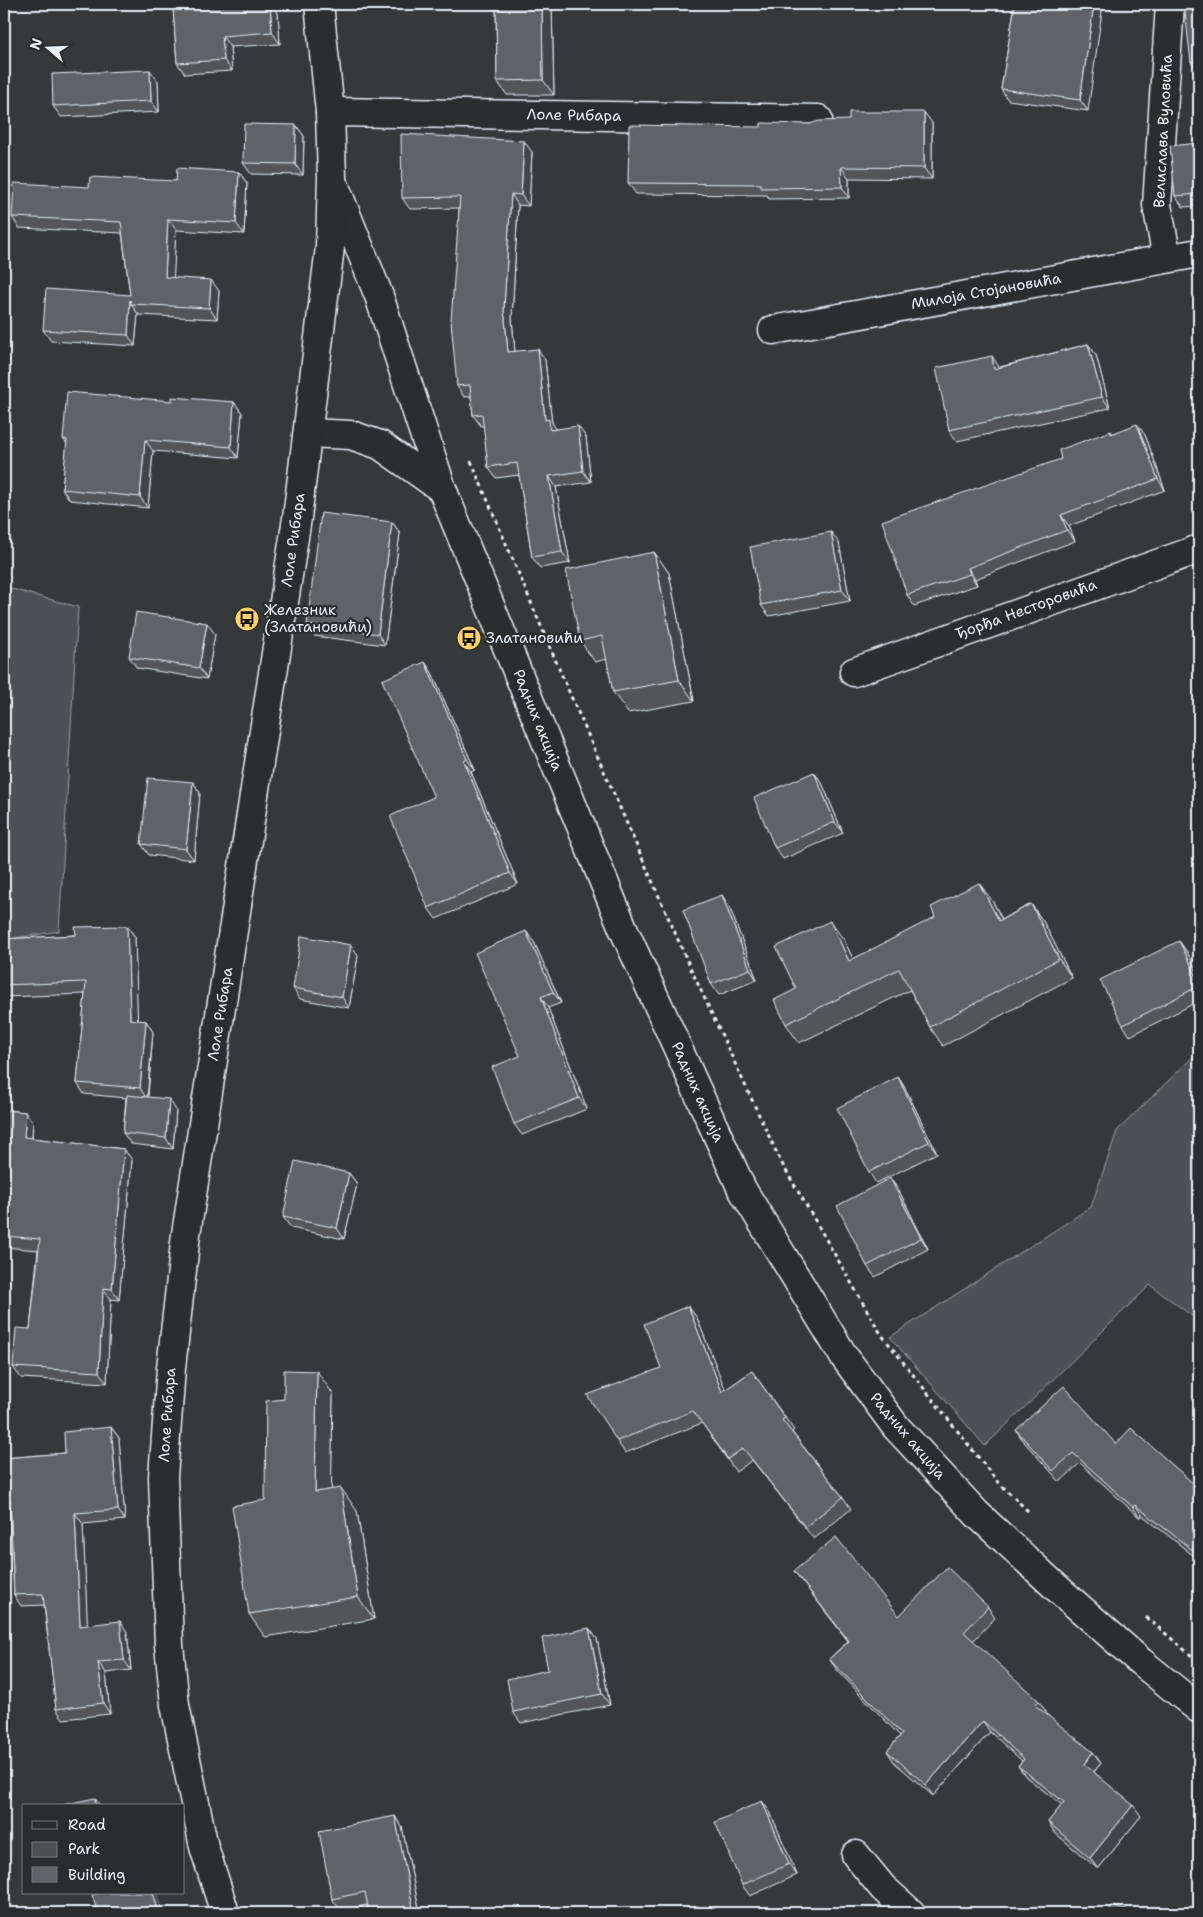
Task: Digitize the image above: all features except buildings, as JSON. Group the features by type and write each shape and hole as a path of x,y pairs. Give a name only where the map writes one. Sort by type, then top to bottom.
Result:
{"main road":[{"name":"Лоле Рибара","path":"225,1913 204,1847 175,1705 169,1636 163,1477 171,1368 186,1234 308,433 330,247 332,178 330,112 318,4"},
{"name":"Велислава Вуловића","path":"1167,258 1157,205 1170,4"},
{"name":"Лоле Рибара","path":"330,112 818,118"},
{"name":"Радних акција","path":"332,178 378,296 442,489 623,928 742,1189 802,1291 843,1355 896,1427 977,1514 1141,1662 1199,1709"},
{"name":"Милоја Стојановића","path":"773,330 1199,253"},
{"path":"308,433 351,435 380,445 442,489"},
{"name":"Ђорђа Несторовића","path":"854,672 1199,549"},
{"path":"856,1855 883,1888 911,1913"}],"path":[{"path":"468,453 594,750 690,967 781,1162 881,1334 996,1481 1032,1515"},
{"path":"1140,1613 1199,1662"}],"green space":[{"path":"4,587 78,607 59,931 4,940"},
{"path":"1199,1051 1199,1321 1150,1285 985,1446 890,1337 1091,1207 1117,1131"}],"place":[{"name":"Железник (Златановићи)","path":"247,619"},
{"name":"Златановићи","path":"469,638"}]}
